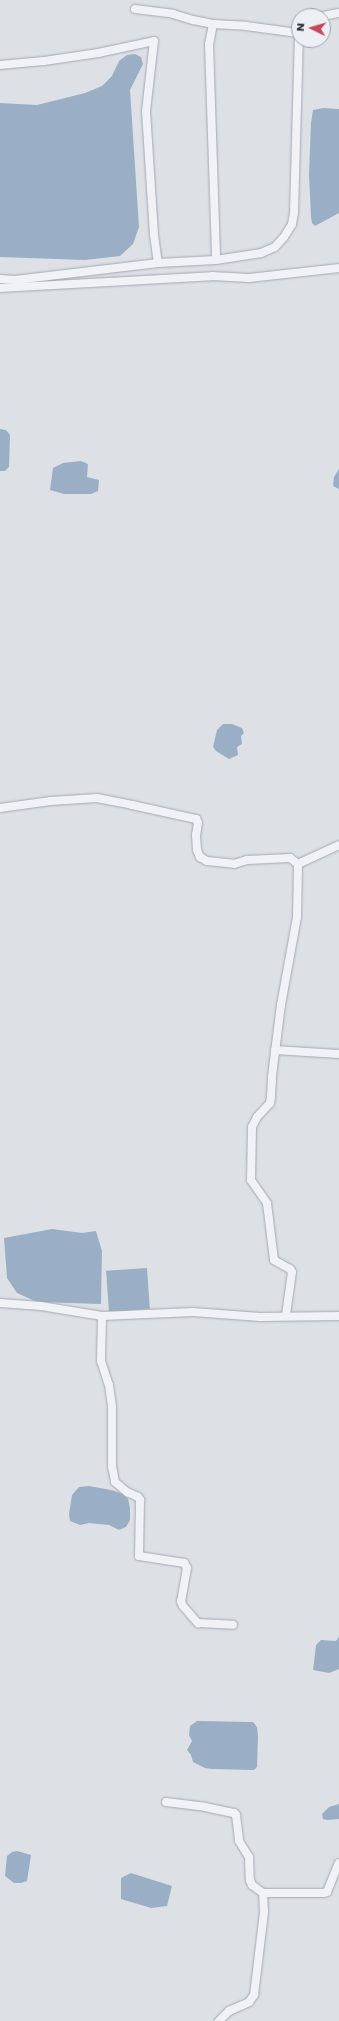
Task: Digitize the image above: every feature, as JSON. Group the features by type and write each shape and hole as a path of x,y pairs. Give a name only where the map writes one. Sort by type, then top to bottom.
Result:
{"street":[{"path":"135,9 173,14 213,24 291,31"},
{"path":"213,24 209,44 216,260"},
{"path":"0,65 44,61 98,53 154,41 146,111 154,235 158,263"},
{"path":"0,279 15,280 158,263 216,260 261,253 275,247 284,237 292,224 294,213 298,48"},
{"path":"0,288 212,276 249,278 339,268"},
{"path":"0,808 51,801 97,798 125,803 196,819 198,823 196,835 197,850 200,857 207,861 234,864 247,860 290,858 298,864 299,880 296,922 281,1005 270,1103 257,1117 252,1127 251,1180 267,1203 274,1260 290,1269 292,1272 286,1315"},
{"path":"298,864 339,845"},
{"path":"275,1050 339,1054"},
{"path":"0,1303 41,1306 102,1316 193,1312 260,1317 286,1315 339,1316"},
{"path":"102,1316 101,1361 109,1385 112,1407 112,1466 115,1482 127,1492 138,1497 140,1500 139,1556 184,1563 187,1568 181,1601 183,1606 198,1623 232,1625"},
{"path":"166,1802 205,1807 234,1813 236,1815 239,1841 249,1857 250,1880 252,1885 263,1893 327,1892 339,1864"},
{"path":"219,2021 229,2011 249,2002 254,1995 264,1912 263,1893"}],"water":[{"path":"135,54 141,57 143,64 130,90 139,227 133,244 120,256 85,260 0,257 0,103 37,105 85,93 102,86 112,76 119,61 127,55"},
{"path":"323,108 339,109 339,213 315,226 312,223 311,217 309,174 311,123 313,110"},
{"path":"0,429 6,430 10,435 9,467 5,471 0,471"},
{"path":"81,461 88,464 87,477 99,480 98,491 91,494 64,494 50,490 53,468 63,463"},
{"path":"339,469 339,489 333,486 334,477"},
{"path":"223,724 232,724 242,728 244,733 241,736 242,744 237,747 238,755 229,759 216,751 213,747 217,730"},
{"path":"52,1229 82,1233 96,1231 102,1251 101,1304 37,1302 17,1293 7,1278 4,1238"},
{"path":"147,1268 150,1309 109,1312 106,1271"},
{"path":"89,1486 123,1494 128,1499 130,1520 126,1527 119,1530 109,1525 89,1523 80,1525 70,1521 69,1514 72,1495 79,1487"},
{"path":"339,1637 339,1669 329,1673 313,1670 316,1645 321,1640 336,1641"},
{"path":"197,1721 253,1722 257,1727 258,1736 257,1767 254,1770 212,1769 205,1768 193,1762 191,1755 187,1750 192,1741 189,1735 190,1726"},
{"path":"339,1804 339,1819 323,1819 322,1814 329,1807"},
{"path":"17,1851 31,1855 27,1881 21,1883 14,1883 5,1876 7,1856 12,1852"},
{"path":"131,1873 172,1886 167,1906 151,1908 121,1899 121,1878"}]}
